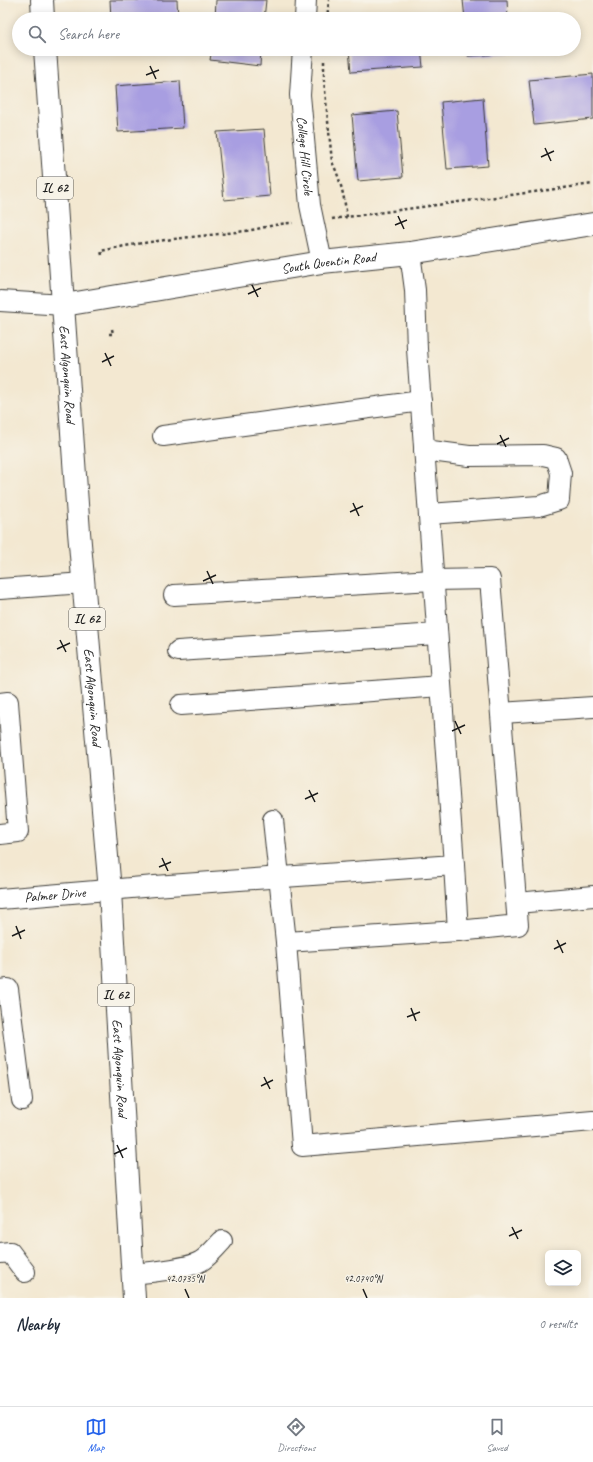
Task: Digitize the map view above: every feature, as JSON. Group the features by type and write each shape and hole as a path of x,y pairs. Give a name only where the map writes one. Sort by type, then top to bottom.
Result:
{"main road":[{"path":"42,0 43,12"},
{"name":"East Algonquin Road","path":"46,56 84,583 110,891 134,1298"},
{"name":"South Quentin Road","path":"64,305 322,262 410,253 593,224"}],"street":[{"path":"305,12 306,0"},
{"name":"College Hill Circle","path":"303,56 300,95 310,205 322,262"},
{"path":"410,253 415,290 417,349 458,931"},
{"path":"0,301 64,305"},
{"path":"163,436 421,401"},
{"path":"424,450 469,456 543,455 556,458 562,473 559,500 539,506 429,514"},
{"path":"174,595 433,580 490,579 518,925 458,931 286,942"},
{"path":"0,589 84,583"},
{"path":"178,651 437,634"},
{"path":"181,705 441,686"},
{"path":"0,703 8,702 18,832 0,834"},
{"path":"501,712 593,707"},
{"path":"273,820 286,942 302,1146 593,1122"},
{"name":"Palmer Drive","path":"0,899 454,865"},
{"path":"517,903 593,896"},
{"path":"0,990 8,989 22,1100"},
{"path":"133,1274 190,1266 207,1257 222,1241"},
{"path":"0,1253 10,1252 25,1272"}],"path":[{"path":"328,12 329,0"},
{"path":"324,56 324,80 332,162 338,174 344,194 347,217"},
{"path":"102,255 101,251 128,245 255,230 282,223 314,223 347,217 593,184"},
{"path":"109,334 113,334 112,329"}],"building":[{"path":"110,0 177,0 178,12 111,12"},
{"path":"216,0 266,0 265,12 215,12"},
{"path":"463,0 507,0 508,12 464,12"},
{"path":"211,56 261,56 260,66 210,60"},
{"path":"350,56 422,56 423,67 351,72"},
{"path":"593,74 593,119 534,125 529,80"},
{"path":"180,81 183,128 118,132 115,86"},
{"path":"483,98 488,166 447,169 441,102"},
{"path":"397,111 403,177 358,181 352,115"},
{"path":"264,129 270,196 224,200 217,132"}]}
